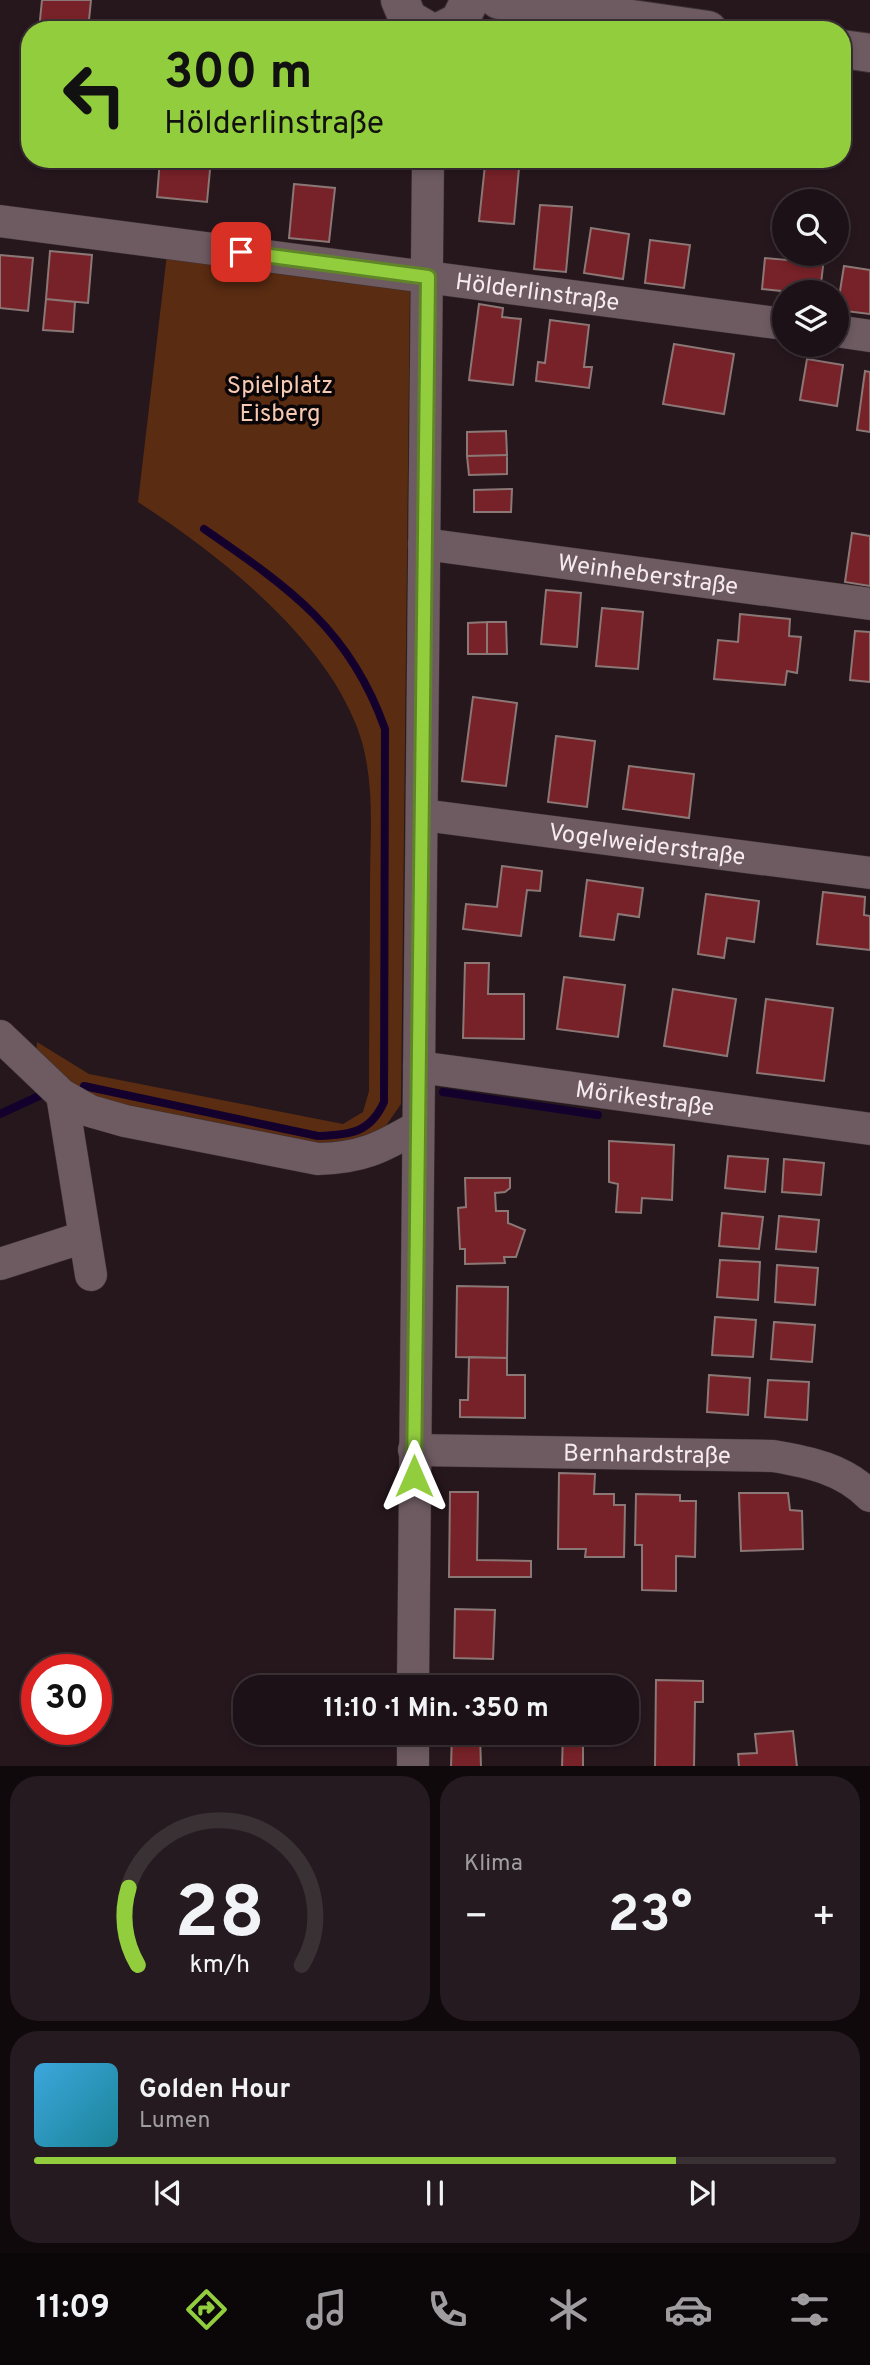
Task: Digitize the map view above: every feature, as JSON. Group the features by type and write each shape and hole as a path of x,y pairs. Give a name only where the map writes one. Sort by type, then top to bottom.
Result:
{"street":[{"path":"400,0 411,21"},
{"path":"457,21 466,15 470,0"},
{"path":"499,0 645,21"},
{"path":"851,50 870,53"},
{"path":"413,1675 428,168"},
{"name":"Hölderlinstraße","path":"0,220 772,322"},
{"path":"849,333 870,336"},
{"name":"Weinheberstraße","path":"424,544 870,604"},
{"name":"Vogelweiderstraße","path":"423,815 870,873"},
{"path":"0,1036 62,1095 90,1111 124,1121 318,1159 348,1159 376,1151 417,1127"},
{"name":"Mörikestraße","path":"419,1068 870,1129"},
{"path":"62,1095 90,1275"},
{"path":"0,1264 84,1237"},
{"name":"Bernhardstraße","path":"414,1450 773,1456 817,1464 858,1484 870,1496"},
{"path":"413,1745 413,1766"}],"green space":[{"name":"Spielplatz Eisberg","path":"167,254 410,287 401,1104 383,1130 345,1150 94,1103 36,1057 37,1042 89,1074 343,1124 363,1112 369,1091 371,804 367,765 357,727 341,693 319,660 293,629 233,572 138,502"}],"building":[{"path":"42,0 91,0 89,21 40,21"},
{"path":"159,168 210,168 207,202 157,197"},
{"path":"485,168 519,168 514,224 479,221"},
{"path":"294,184 335,188 329,242 289,238"},
{"path":"540,205 572,207 566,272 534,269"},
{"path":"591,228 629,234 623,279 584,273"},
{"path":"650,240 690,245 684,288 645,283"},
{"path":"50,251 92,255 88,303 46,299"},
{"path":"0,255 33,258 28,311 0,308"},
{"path":"765,258 772,259 772,266 823,266 821,280 772,280 772,290 762,289"},
{"path":"844,266 870,270 870,314 849,311 849,280 842,280"},
{"path":"46,299 75,302 73,332 43,330"},
{"path":"479,304 503,308 502,317 521,319 513,385 469,380"},
{"path":"550,320 589,325 584,367 592,367 589,388 536,381 538,362 545,363"},
{"path":"674,344 734,354 724,414 663,404"},
{"path":"807,359 843,365 837,406 800,400"},
{"path":"865,371 870,372 870,432 857,430"},
{"path":"506,431 507,455 467,456 467,432"},
{"path":"507,455 507,474 469,475 467,456"},
{"path":"512,489 511,512 474,512 474,490"},
{"path":"852,533 870,536 870,586 845,582"},
{"path":"546,590 581,593 577,647 541,644"},
{"path":"602,608 643,612 638,669 596,666"},
{"path":"740,614 790,619 789,636 801,637 797,673 787,671 785,685 714,679 718,640 738,642"},
{"path":"487,622 487,654 468,654 468,623"},
{"path":"487,622 506,622 507,654 487,654"},
{"path":"855,631 870,632 870,682 850,680"},
{"path":"473,697 517,703 506,786 462,781"},
{"path":"556,736 595,741 587,807 548,802"},
{"path":"629,766 694,774 689,818 623,809"},
{"path":"502,866 542,871 540,891 527,890 521,936 463,929 466,904 497,907"},
{"path":"587,880 643,888 639,917 618,914 614,940 580,936"},
{"path":"823,892 865,897 864,915 870,916 870,950 817,944"},
{"path":"706,894 759,901 754,942 727,938 724,958 698,954"},
{"path":"465,963 489,963 488,994 524,994 524,1039 463,1038"},
{"path":"564,977 625,985 618,1037 557,1029"},
{"path":"673,989 736,999 727,1056 664,1046"},
{"path":"766,999 833,1008 824,1081 757,1073"},
{"path":"609,1141 674,1145 672,1200 642,1198 641,1213 616,1212 618,1184 609,1182"},
{"path":"728,1156 768,1159 765,1192 725,1188"},
{"path":"784,1159 824,1163 821,1195 782,1192"},
{"path":"465,1178 510,1178 510,1188 505,1192 495,1193 496,1211 508,1211 508,1223 525,1230 516,1257 504,1257 505,1263 465,1264 465,1249 460,1249 458,1208 466,1207"},
{"path":"722,1213 763,1217 759,1249 719,1246"},
{"path":"779,1216 819,1220 816,1252 776,1249"},
{"path":"720,1260 760,1262 758,1300 717,1297"},
{"path":"777,1265 818,1268 815,1305 775,1302"},
{"path":"457,1286 508,1287 507,1358 456,1357"},
{"path":"715,1317 756,1320 753,1357 712,1355"},
{"path":"774,1322 815,1325 812,1362 771,1359"},
{"path":"469,1357 507,1358 507,1375 525,1375 525,1418 460,1417 460,1400 468,1400"},
{"path":"709,1375 750,1378 748,1415 707,1412"},
{"path":"768,1380 809,1382 807,1420 765,1417"},
{"path":"559,1473 595,1474 594,1494 614,1494 614,1505 625,1505 624,1557 585,1557 586,1549 558,1549"},
{"path":"450,1492 478,1492 477,1560 531,1561 531,1577 449,1577"},
{"path":"739,1493 788,1493 790,1510 802,1511 803,1549 741,1551"},
{"path":"636,1494 680,1495 680,1501 696,1501 695,1557 676,1556 676,1591 642,1590 642,1545 635,1545"},
{"path":"455,1609 495,1610 493,1659 454,1658"},
{"path":"656,1680 703,1681 703,1702 695,1702 694,1766 655,1766"},
{"path":"793,1731 797,1766 739,1766 738,1754 757,1753 755,1734"},
{"path":"452,1745 480,1745 481,1766 451,1766"},
{"path":"563,1745 583,1745 583,1766 562,1766"}],"waterway":[{"path":"84,1086 318,1136 340,1135 358,1130 372,1120 384,1102 385,729 371,694 354,664 313,613 289,591 204,529"},
{"path":"443,1092 598,1115"},
{"path":"0,1114 39,1096"}],"route":[{"path":"241,252 428,277 414,1476"}]}
